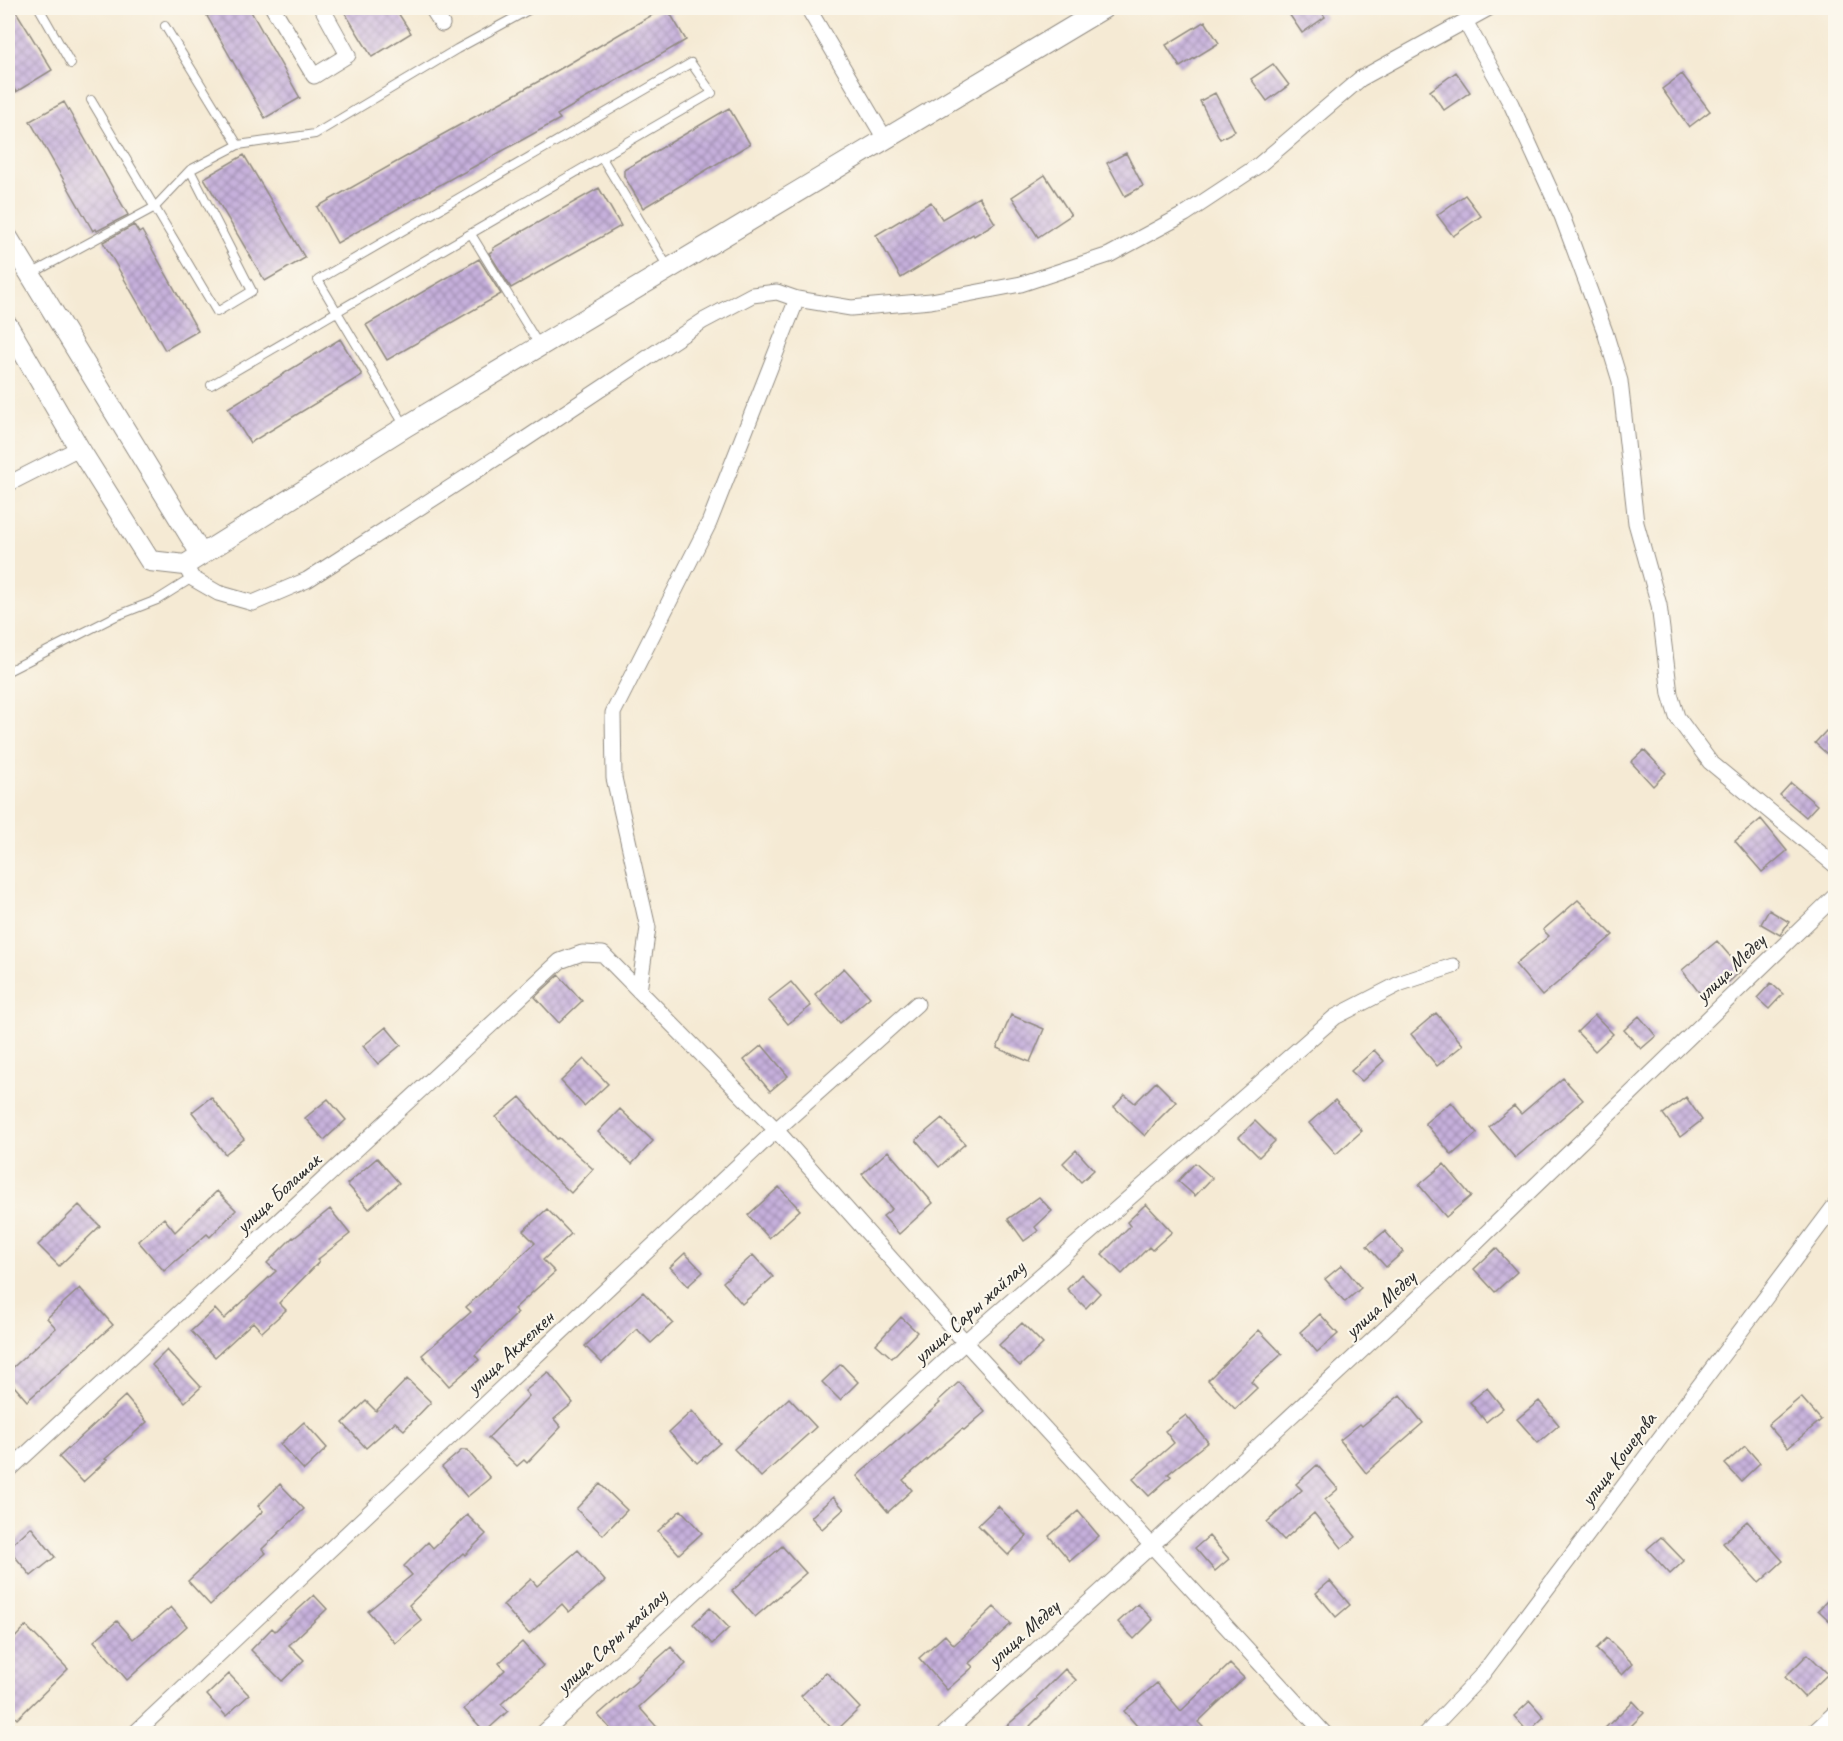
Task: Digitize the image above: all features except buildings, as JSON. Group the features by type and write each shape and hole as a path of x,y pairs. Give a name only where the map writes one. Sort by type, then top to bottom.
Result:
{"street":[{"path":"273,8 314,76 348,55 322,8"},
{"path":"432,8 442,24"},
{"path":"808,8 885,139"},
{"path":"188,572 201,554 250,526 405,428 1104,8"},
{"path":"8,326 79,447 150,561 188,572 218,593 254,603 307,580 703,321 752,295 777,292 797,299 851,308 931,301 1021,285 1109,255 1185,214 1259,165 1360,79 1490,8"},
{"path":"1465,21 1511,104 1562,216 1605,332 1620,381 1636,523 1659,605 1670,694 1677,717 1710,762 1836,866"},
{"path":"8,238 201,554"},
{"path":"797,299 709,523 613,713 614,778 648,928 639,991 776,1130 965,1342 1325,1734"},
{"path":"8,484 79,447"},
{"name":"улица Медеу","path":"944,1734 1446,1272 1836,896"},
{"name":"улица Болашак","path":"8,1471 560,961 582,953 603,954 639,991"},
{"name":"улица Сары жайлау","path":"542,1734 965,1342 1335,1017 1401,983 1453,966"},
{"name":"улица Акжелкен","path":"134,1734 776,1130 918,1004"},
{"name":"улица Кошерова","path":"1426,1734 1481,1676 1836,1204"},
{"path":"1812,1734 1836,1712"}],"lane":[{"path":"39,8 71,64"},
{"path":"30,274 155,207 190,170 238,145 315,134 457,49 532,8"},
{"path":"165,26 238,145"},
{"path":"211,385 336,312 602,158 712,93 691,63 318,280 336,312 405,428"},
{"path":"91,100 217,312 252,291 190,170"},
{"path":"602,158 669,269"},
{"path":"471,234 540,346"},
{"path":"8,671 116,616 157,600 188,572"}]}
